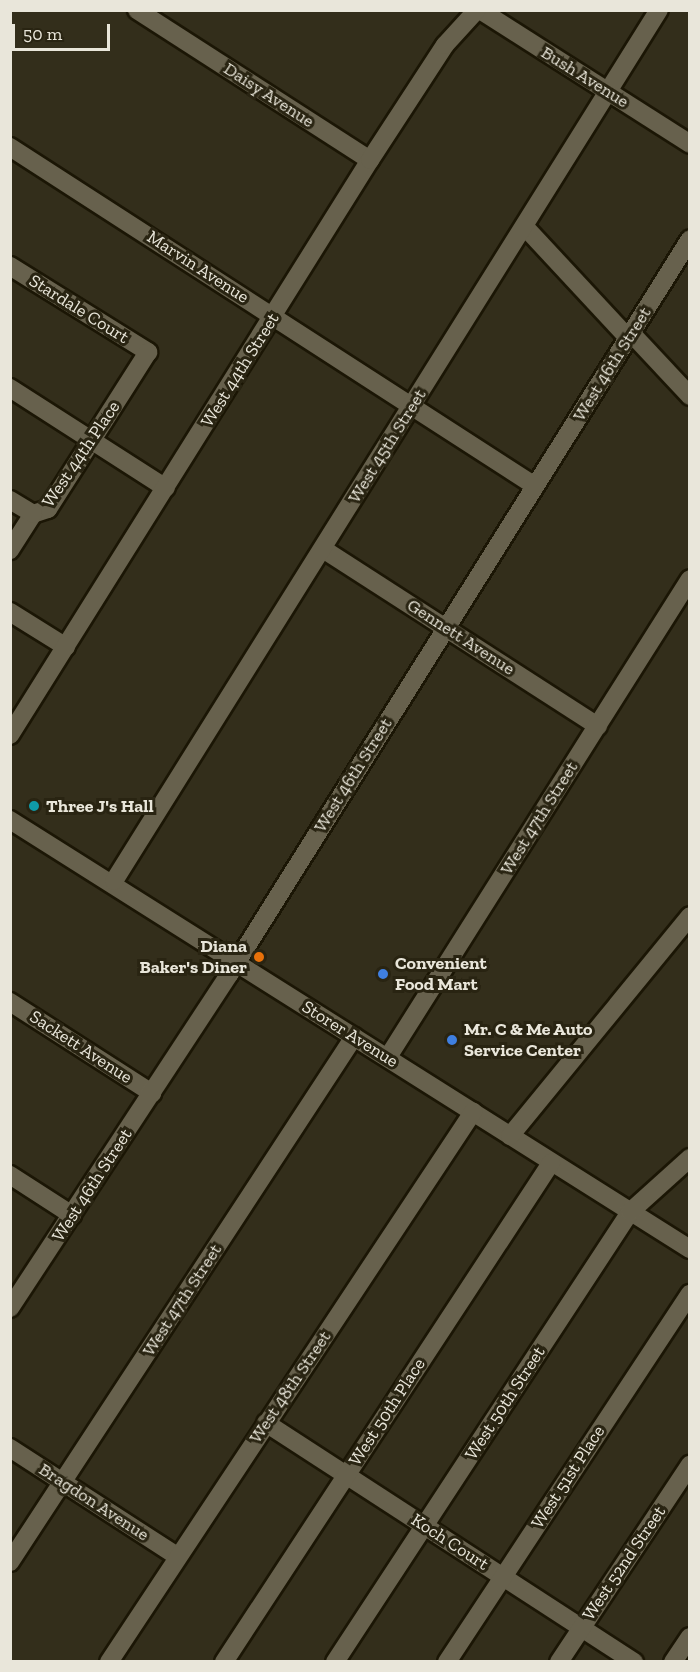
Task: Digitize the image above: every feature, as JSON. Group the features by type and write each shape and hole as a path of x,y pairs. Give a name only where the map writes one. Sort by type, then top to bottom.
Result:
{"street":[{"name":"Daisy Avenue","path":"137,10 370,160"},
{"name":"West 44th Street","path":"10,735 370,160 445,45 478,10"},
{"name":"Bush Avenue","path":"478,10 690,144"},
{"name":"West 45th Street","path":"114,881 659,10"},
{"name":"Marvin Avenue","path":"10,147 535,486"},
{"path":"525,227 690,396"},
{"name":"West 46th Street","path":"10,1308 237,962 690,239"},
{"name":"Stardale Court","path":"10,266 148,352"},
{"name":"West 44th Place","path":"10,550 33,514 48,509 148,352"},
{"path":"10,388 166,488"},
{"path":"10,500 33,514"},
{"name":"Gennett Avenue","path":"323,549 598,726"},
{"name":"West 47th Street","path":"387,1057 690,579"},
{"path":"10,612 66,647"},
{"name":"Storer Avenue","path":"10,820 114,881 354,1037 690,1250"},
{"path":"510,1136 690,916"},
{"name":"Sackett Avenue","path":"10,1002 152,1093"},
{"name":"West 47th Street","path":"10,1562 354,1037"},
{"name":"West 48th Street","path":"108,1662 473,1112"},
{"name":"West 50th Street","path":"335,1662 630,1212 690,1158"},
{"name":"West 50th Place","path":"224,1662 551,1163"},
{"path":"10,1175 72,1215"},
{"name":"West 51st Place","path":"447,1662 690,1294"},
{"name":"Koch Court","path":"266,1423 634,1662"},
{"name":"Bragdon Avenue","path":"10,1448 177,1556"},
{"name":"West 52nd Street","path":"559,1662 690,1465"},
{"path":"674,1662 690,1637"}],"place":[{"name":"Three J's Hall","path":"34,806"},
{"name":"Diana Baker's Diner","path":"259,957"},
{"name":"Convenient Food Mart","path":"383,974"},
{"name":"Mr. C & Me Auto Service Center","path":"452,1040"}]}
